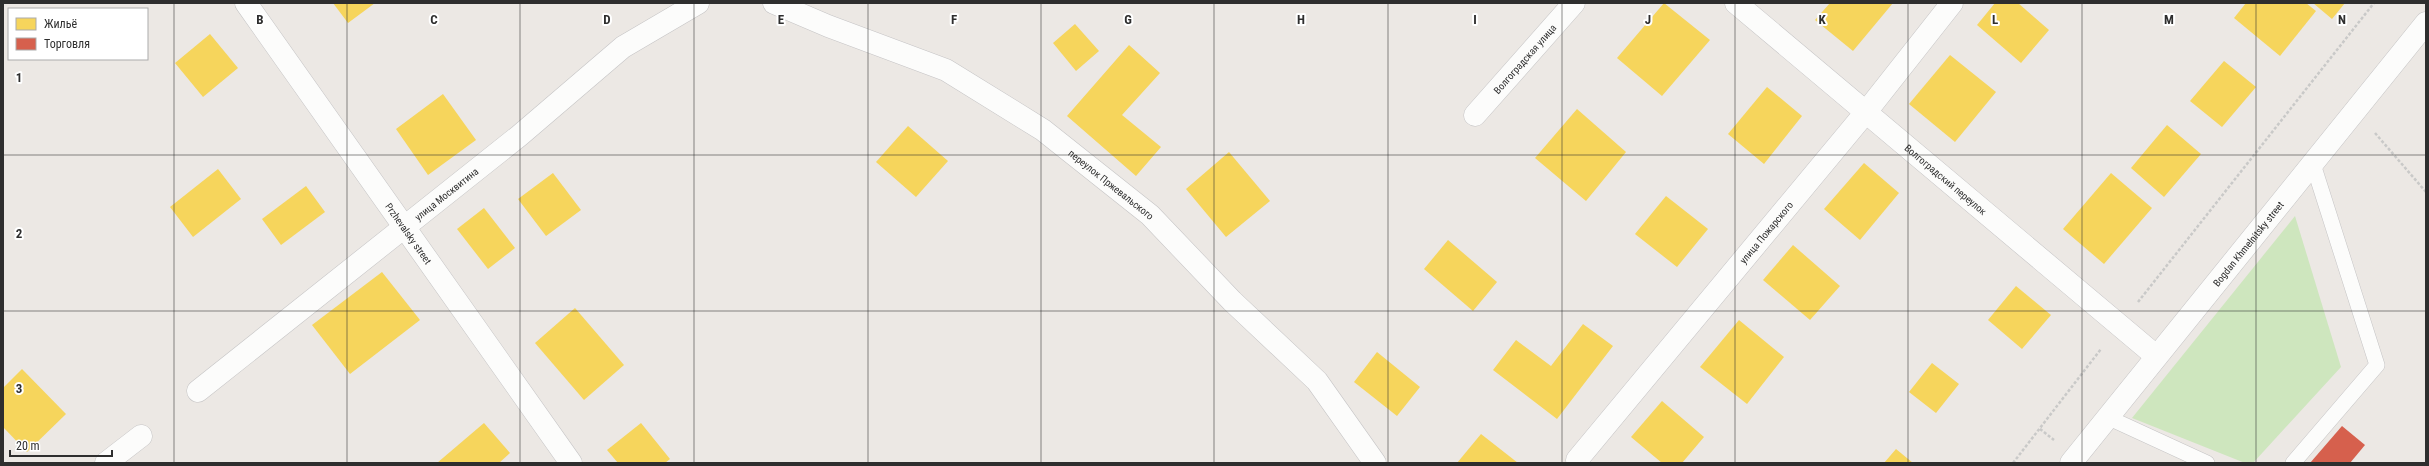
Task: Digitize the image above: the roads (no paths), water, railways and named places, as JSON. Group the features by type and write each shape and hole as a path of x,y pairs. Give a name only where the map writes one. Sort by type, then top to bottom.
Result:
{"street":[{"name":"Przhevalsky street","path":"246,3 571,463"},
{"name":"улица Москвитина","path":"198,391 519,136 622,47 698,3"},
{"name":"переулок Пржевальского","path":"774,3 828,26 946,70 1043,130 1150,215 1232,301 1317,381 1375,463"},
{"name":"Волгоградская улица","path":"1475,115 1574,3"},
{"name":"Волгоградский переулок","path":"1736,3 2156,356"},
{"name":"улица Пожарского","path":"1577,460 1866,112 1952,3"},
{"name":"Bogdan Khmelnitsky street","path":"2071,463 2156,356 2314,164 2426,23"},
{"path":"106,463 141,436"}],"lane":[{"path":"2293,463 2377,365 2314,164"},
{"path":"2107,417 2207,463"}]}
